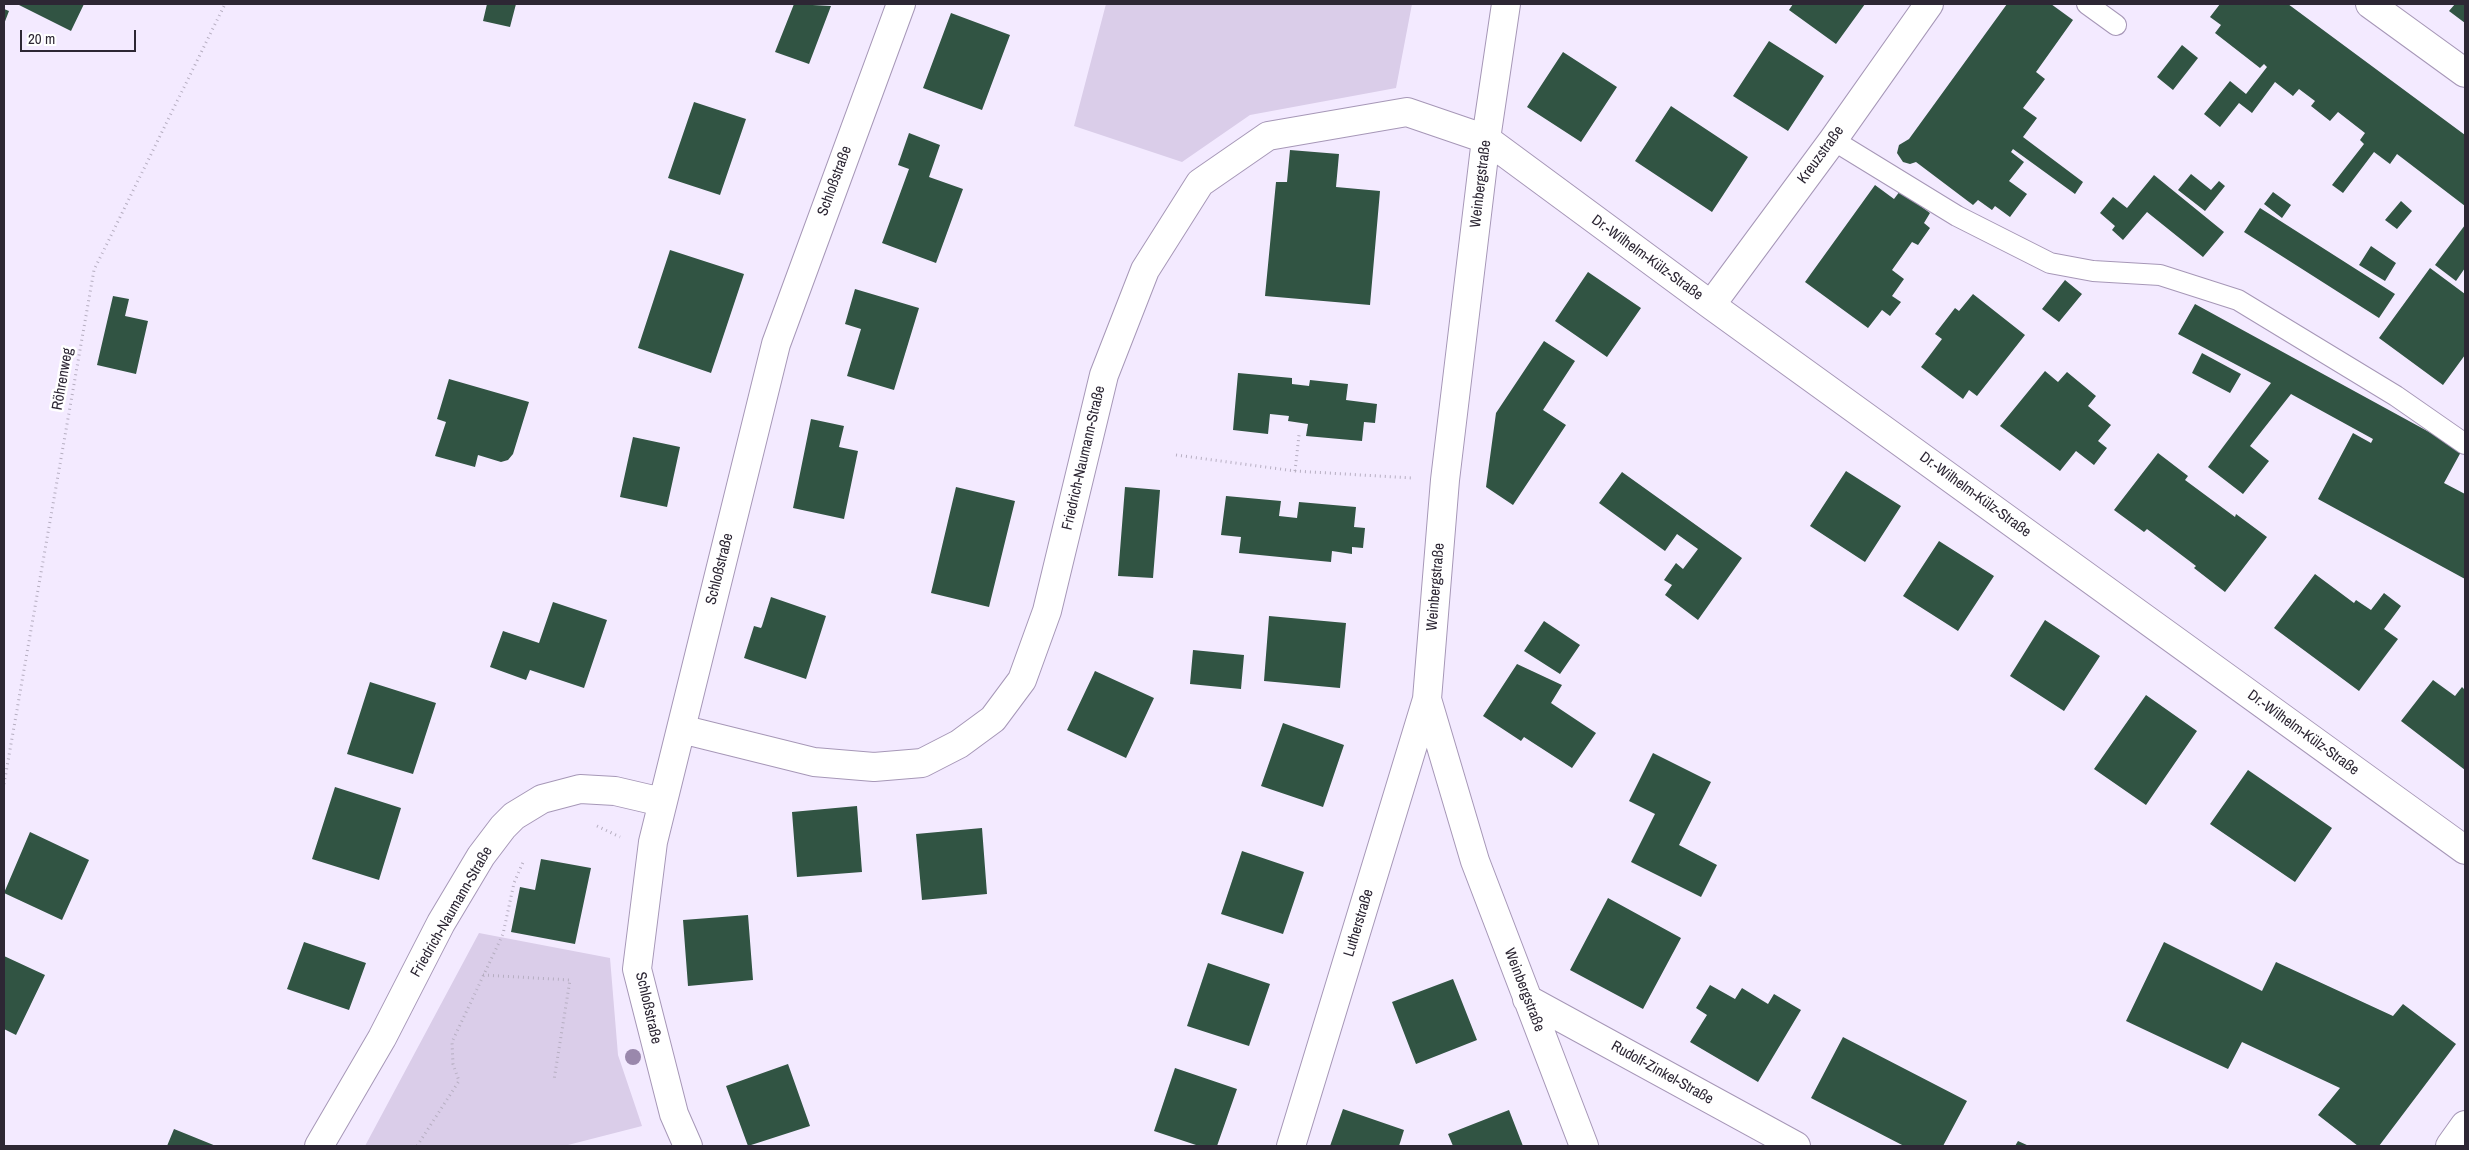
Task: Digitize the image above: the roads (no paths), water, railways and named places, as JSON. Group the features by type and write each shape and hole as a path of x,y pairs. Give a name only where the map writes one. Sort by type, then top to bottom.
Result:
{"street":[{"name":"Schloßstraße","path":"688,1146 674,1114 637,969 653,842 776,344 901,4"},
{"name":"Weinbergstraße","path":"1506,4 1486,139 1445,480 1427,699 1474,861 1584,1146"},
{"name":"Kreuzstraße","path":"1711,305 1833,140 1930,4"},
{"path":"2370,4 2465,73"},
{"name":"Friedrich-Naumann-Straße","path":"681,729 814,762 874,766 922,763 959,744 993,719 1022,680 1047,611 1104,375 1145,270 1200,183 1268,136 1407,112 1486,139"},
{"name":"Dr.-Wilhelm-Külz-Straße","path":"1486,139 1711,305 2465,850"},
{"name":"Lutherstraße","path":"1291,1146 1427,699"},
{"name":"Friedrich-Naumann-Straße","path":"319,1146 382,1038 441,923 482,856 503,827 514,816 542,798 580,789 615,791 662,802"},
{"name":"Rudolf-Zinkel-Straße","path":"1528,999 1796,1146"},
{"path":"2450,1146 2465,1125"}],"lane":[{"path":"2087,4 2116,25"},
{"path":"1833,140 1956,216 2050,263 2093,271 2160,275 2238,300 2396,396 2465,444"}]}
